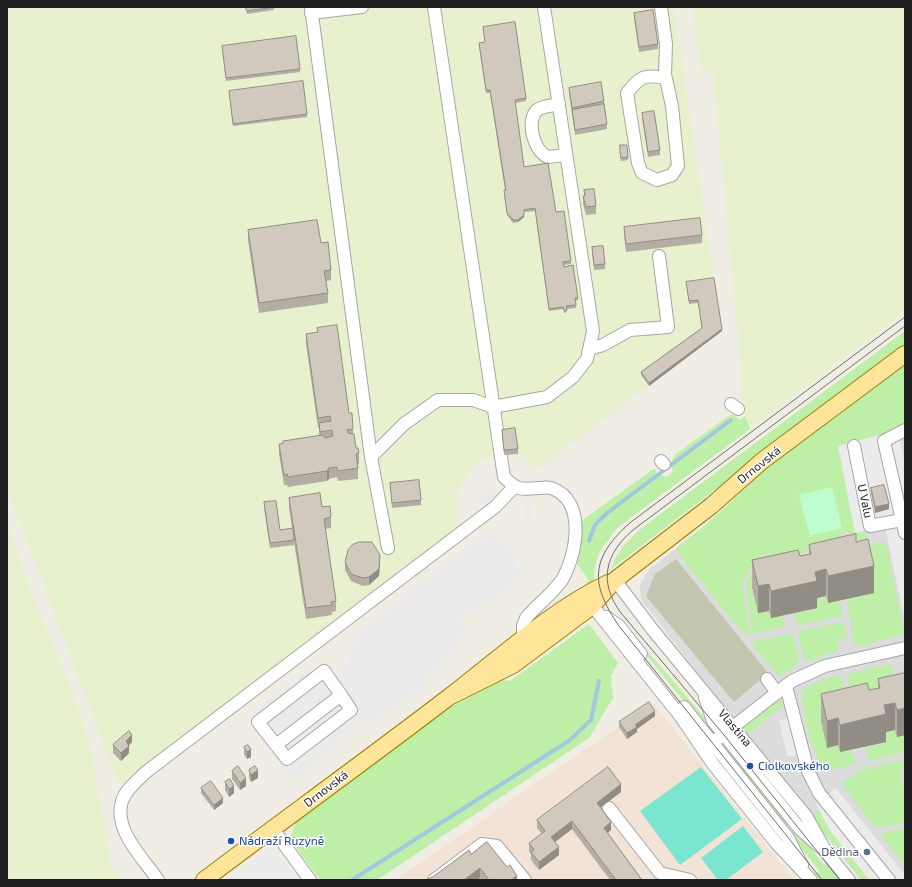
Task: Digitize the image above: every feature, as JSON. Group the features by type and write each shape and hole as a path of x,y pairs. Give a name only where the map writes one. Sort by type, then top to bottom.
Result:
{"main road":[{"name":"Drnovská","path":"449,697 513,665 588,601 711,506 762,461 905,354"},
{"name":"Drnovská","path":"204,880 449,697 523,639 588,601"}],"street":[{"path":"362,7 311,10 371,457 388,548"},
{"path":"434,7 504,477 514,487 524,490 549,488 563,493 571,506 576,520 575,537 570,561 561,580 526,618 523,626 523,639"},
{"path":"371,457 404,424 438,400 473,400 493,407 547,397 573,377 587,359 592,331 544,7"},
{"path":"661,7 666,44 666,78 672,106 678,166 672,175 657,180 642,173 638,163 627,93 639,78 652,75 666,78"},
{"path":"559,104 543,107 536,111 532,120 534,142 537,149 543,155 566,155"},
{"path":"589,349 603,345 630,330 668,327 659,256"},
{"path":"905,430 884,440 905,533"},
{"name":"U Valu","path":"854,446 870,526 902,520"},
{"path":"158,880 124,832 120,815 122,800 130,788 146,772 495,507 514,487"},
{"path":"615,580 632,604 702,689 713,721 729,731 800,829 826,852 849,880"},
{"path":"588,601 681,717 708,747 776,844 809,877"},
{"path":"708,747 792,681 825,666 905,648"},
{"path":"324,671 340,695 351,710 287,759 258,722 324,671"},
{"path":"767,679 776,693"},
{"path":"786,686 808,771 819,793 889,880"},
{"path":"276,745 340,695"},
{"path":"609,808 660,873 690,880"},
{"path":"273,829 310,880"},
{"path":"434,880 482,844 497,846 525,880"}],"shaded area":[{"path":"7,7 674,7 722,331 538,469 527,459 513,455 493,456 472,468 460,486 456,497 456,513 460,528 119,785 7,489"},
{"path":"692,7 905,7 905,312 750,429 741,399 740,357 713,71 701,72"},
{"path":"905,378 905,880 858,880 641,600 640,585 649,569"},
{"path":"897,426 905,463 904,617 885,527 855,533 838,446 883,434"},
{"path":"493,487 500,494 487,509 479,502"},
{"path":"524,500 534,500 533,522 523,522"},
{"path":"7,522 38,609 74,695 91,750 111,869 124,880 7,880"},
{"path":"489,535 502,539 524,576 458,623 465,631 451,652 423,684 370,726 364,717 292,782 247,717 307,671 316,675 335,676 350,662 344,654 358,643 355,637 422,583"},
{"path":"676,559 768,673 734,702 646,596 655,574"},
{"path":"653,703 794,880 395,880"},
{"path":"788,718 797,755 787,757 779,720"},
{"path":"701,767 742,819 680,865 640,811"},
{"name":"Dědina","path":"836,788 905,875 905,880 869,880 829,829 816,804"},
{"path":"743,826 763,852 726,880 718,880 701,858"},
{"path":"825,835 861,880 856,880 822,838"},
{"path":"269,851 284,858 299,880 229,880 231,876"}],"green space":[{"path":"905,331 905,345 611,569 621,549 647,524"},
{"path":"905,364 905,425 898,426 883,434 838,447 855,533 865,531 867,539 854,542 851,540 850,532 842,533 843,543 841,544 764,561 752,569 742,581 750,635 745,635 685,563 676,548 709,522 771,464"},
{"path":"730,415 734,415 740,420 745,416 750,429 617,528 600,551 595,565 594,582 588,586 586,583 589,580 574,560 581,525 584,519 652,470 655,469 657,474 667,477 672,472 672,460 676,454"},
{"path":"832,487 842,528 810,536 799,495"},
{"path":"882,542 887,545 904,634 857,647 854,643 847,599 873,593 834,552"},
{"path":"758,568 752,587 758,613 769,611 783,615 785,627 752,634 746,582"},
{"path":"826,596 828,603 840,601 843,616 797,626 795,613 817,608 815,599"},
{"path":"844,622 848,644 845,637 838,638 838,651 811,660 804,659 798,631"},
{"path":"589,624 618,663 611,676 613,698 589,738 377,880 320,880 290,839 296,822 447,709 502,680 510,681"},
{"path":"793,633 799,664 781,676 778,675 752,644 753,641"},
{"path":"637,639 713,727 708,731 635,641"},
{"path":"891,664 901,701 874,696 872,689 851,693 847,676 849,673"},
{"path":"836,676 841,677 842,679 850,714 838,745 840,752 851,749 855,763 830,769 823,765 813,749 801,696 810,685 820,680"},
{"path":"777,701 784,702 783,706 746,735 743,726"},
{"path":"895,730 897,737 905,735 905,752 868,761 865,746 886,742 884,733"},
{"path":"905,759 900,775 905,797 905,823 875,828 841,783 862,770"},
{"path":"740,760 790,823 784,827 734,764"},
{"path":"818,810 871,880 862,880 810,816"},
{"path":"905,828 905,865 880,834"},
{"path":"795,829 824,865 828,862 842,880 820,880 815,874 819,871 790,834"}],"building":[{"path":"246,7 274,7 247,11"},
{"path":"653,10 658,44 639,47 634,13"},
{"path":"515,22 526,98 515,100 524,167 548,163 556,212 564,211 571,261 563,262 564,267 573,265 578,298 575,298 576,305 566,306 567,310 564,310 563,307 549,309 535,208 524,210 524,215 518,220 513,220 507,213 504,190 506,190 490,90 486,90 479,43 485,42 483,27"},
{"path":"296,36 300,69 226,78 222,46"},
{"path":"303,81 307,114 233,124 229,91"},
{"path":"601,82 604,101 572,108 569,88"},
{"path":"604,104 607,124 575,130 572,110"},
{"path":"654,111 660,150 648,152 642,113"},
{"path":"620,145 627,145 628,157 621,158"},
{"path":"594,189 596,206 586,207 583,196 585,196 584,190"},
{"path":"700,218 702,235 626,244 624,227"},
{"path":"317,220 321,243 328,242 331,270 324,271 328,293 259,303 248,230"},
{"path":"603,246 605,264 594,265 592,247"},
{"path":"714,278 722,329 649,383 641,372 702,328 698,300 689,301 686,282"},
{"path":"337,325 349,413 352,413 353,429 347,430 348,433 354,434 356,448 358,448 359,453 356,454 358,468 338,471 337,467 329,468 327,471 288,477 287,474 284,475 279,444 282,444 283,441 322,435 325,438 333,436 332,430 320,432 319,423 331,421 330,416 318,418 306,334 318,332 317,328"},
{"path":"515,428 518,449 504,450 502,430"},
{"path":"419,480 421,500 392,503 390,483"},
{"path":"884,485 889,504 875,507 871,488"},
{"path":"320,493 322,507 330,506 331,517 324,519 336,601 331,602 332,605 306,608 289,498"},
{"path":"276,501 280,530 293,528 294,540 270,543 264,502"},
{"path":"856,534 856,542 868,539 874,566 828,576 826,569 815,572 817,581 771,591 769,584 758,586 752,560 798,550 800,556 811,554 809,545"},
{"path":"359,542 372,542 380,555 379,569 369,577 363,578 351,574 345,562 348,550 352,545"},
{"path":"905,673 905,708 897,710 895,703 884,705 886,714 840,725 838,718 827,721 821,694 867,683 869,690 880,688 878,679"},
{"path":"649,702 655,711 635,725 637,727 627,733 619,722"},
{"path":"129,731 132,735 126,741 129,746 121,753 113,745"},
{"path":"248,745 251,749 247,752 244,747"},
{"path":"238,766 246,778 240,783 232,771"},
{"path":"255,766 258,770 251,775 249,770"},
{"path":"608,767 621,784 597,803 611,822 604,828 642,880 616,880 572,821 551,837 559,847 539,862 531,852 534,850 529,843 545,831 537,820"},
{"path":"230,779 234,786 229,789 225,782"},
{"path":"211,781 223,798 214,805 201,788"},
{"path":"487,842 507,867 510,865 517,876 511,880 489,880 480,868 464,880 426,880 434,876 469,850 471,854"}],"waterway":[{"path":"589,541 595,525 607,513 731,420"},
{"path":"352,880 570,740 591,720 599,681"}],"tram line":[{"path":"822,880 619,626 609,611 603,597 599,583 599,571 602,559 608,547 631,522 905,317"},
{"path":"840,880 724,735 621,613 609,590 607,579 608,569 616,549 633,530 905,326"}],"place":[{"name":"Ciolkovského","path":"750,766"},
{"name":"Nádraží Ruzyně","path":"231,841"},
{"name":"Dědina","path":"867,852"}]}
